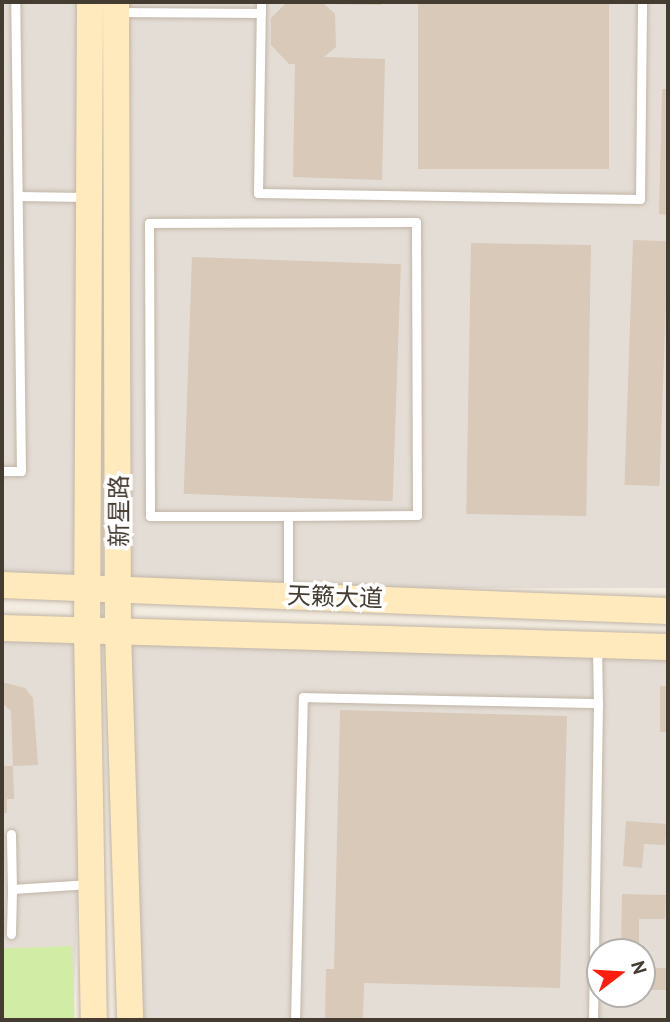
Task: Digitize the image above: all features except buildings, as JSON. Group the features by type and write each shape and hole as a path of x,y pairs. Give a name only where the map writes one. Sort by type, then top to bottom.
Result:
{"street":[{"name":"新星路","path":"90,2 87,631 94,1020"},
{"name":"新星路","path":"116,7 118,632 130,1020"},
{"name":"天籁大道","path":"2,585 668,611"},
{"name":"天籁大道","path":"2,628 668,647"}],"lane":[{"path":"2,471 21,471 15,2"},
{"path":"261,2 258,193 640,199 642,2"},
{"path":"116,7 261,13"},
{"path":"18,196 89,197"},
{"path":"416,222 417,515 288,516 150,516 149,223 416,222"},
{"path":"288,516 288,595"},
{"path":"593,1020 597,645"},
{"path":"295,1020 303,697 598,703"},
{"path":"10,934 11,834"},
{"path":"12,889 92,884"}],"shaded area":[{"path":"2,2 90,2 90,585 2,585"},
{"path":"116,2 668,2 668,588 116,588"},
{"path":"2,628 87,631 73,1020 2,1020"},
{"path":"118,632 668,647 668,1020 126,1020"}],"green space":[{"path":"72,946 75,1020 5,1020 2,948"}]}
